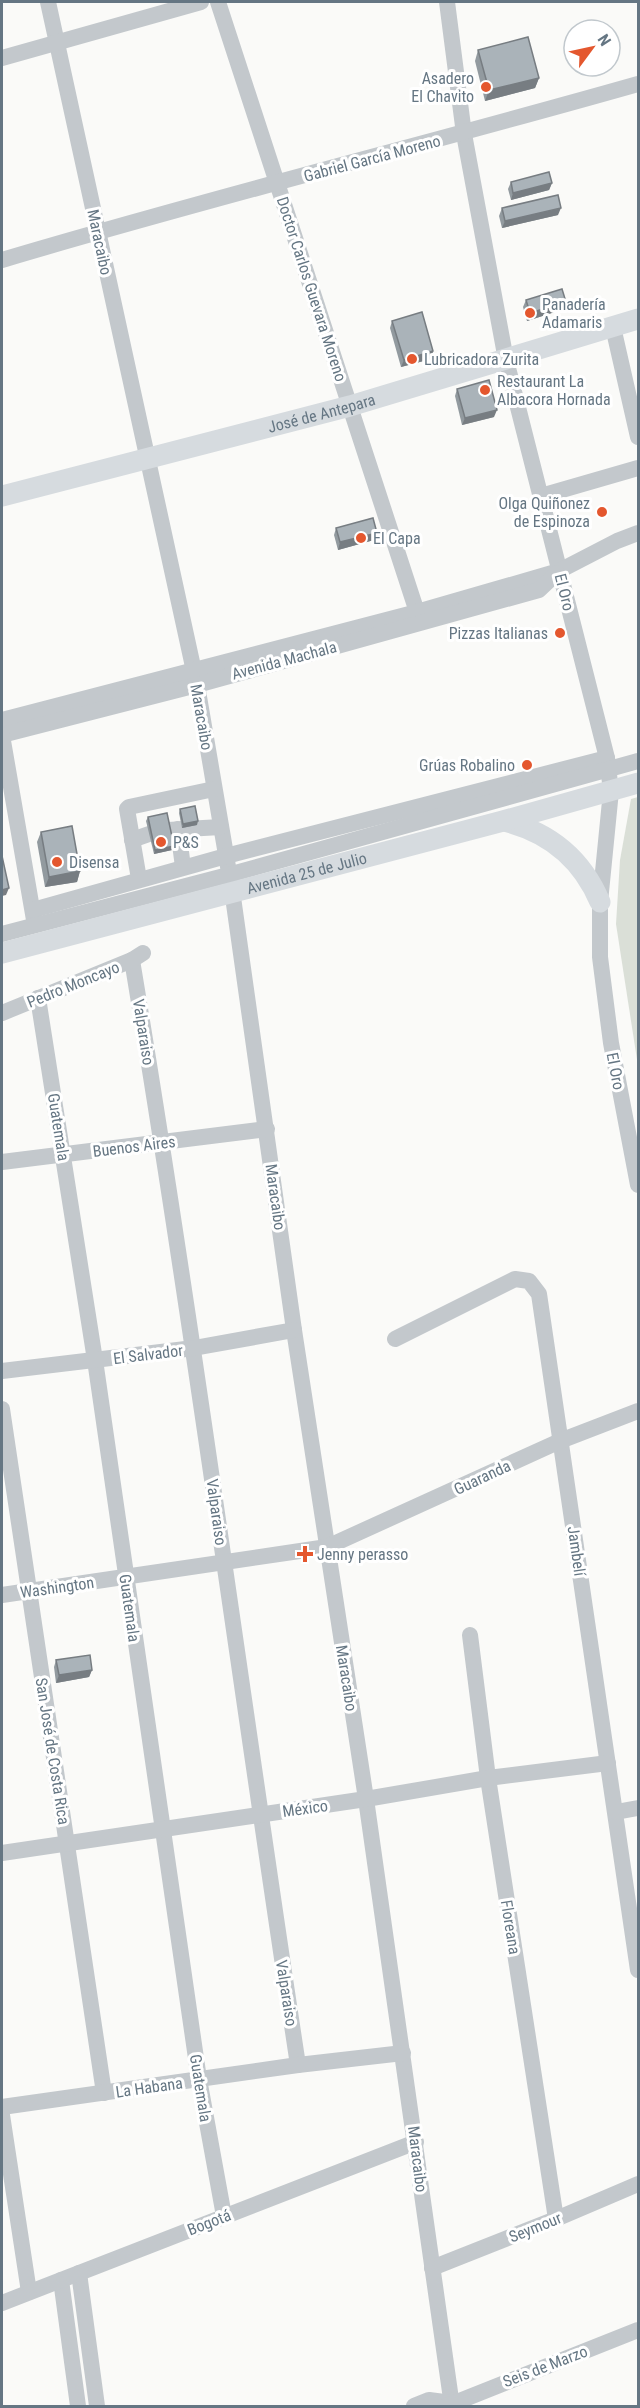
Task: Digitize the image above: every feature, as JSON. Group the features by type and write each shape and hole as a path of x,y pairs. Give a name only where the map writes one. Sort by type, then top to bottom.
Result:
{"main road":[{"name":"José de Antepara","path":"2,496 350,406 639,319"},
{"path":"609,773 639,783"},
{"name":"Avenida 25 de Julio","path":"2,953 36,926 503,821 609,773"},
{"path":"503,821 534,831 562,849 585,873 600,902"}],"street":[{"name":"Maracaibo","path":"48,2 195,678 226,856 267,1129 294,1330 416,2142 451,2406"},
{"path":"2,58 201,2"},
{"name":"Doctor Carlos Guevara Moreno","path":"218,2 417,612"},
{"name":"El Oro","path":"447,2 464,134 506,360 609,773 600,902 600,957 611,1043 639,1185"},
{"name":"Gabriel García Moreno","path":"2,260 98,231 464,134 639,84"},
{"path":"613,327 639,438"},
{"path":"541,496 639,468"},
{"name":"Avenida Machala","path":"2,735 559,571 617,541 639,533"},
{"name":"Avenida Machala","path":"2,720 195,678 539,590 559,571"},
{"path":"2,735 36,926"},
{"path":"609,773 639,761"},
{"name":"Avenida 25 de Julio","path":"2,934 36,926 139,879 183,867 609,773"},
{"name":"Avenida 25 de Julio","path":"230,883 609,773"},
{"path":"139,879 127,809 214,789"},
{"path":"183,867 173,830 221,827"},
{"path":"132,840 149,834"},
{"name":"Pedro Moncayo","path":"2,1013 137,956"},
{"name":"Valparaiso","path":"137,956 162,1143 298,2065"},
{"name":"Guatemala","path":"38,998 95,1360 199,2079 224,2216"},
{"name":"Buenos Aires","path":"2,1162 267,1129"},
{"name":"Jambelí","path":"395,1339 515,1279 530,1281 539,1294 639,1970"},
{"name":"El Salvador","path":"2,1371 194,1348 294,1330"},
{"name":"San José de Costa Rica","path":"2,1409 104,2093"},
{"name":"Guaranda","path":"327,1547 560,1441 639,1411"},
{"name":"Washington","path":"2,1595 327,1547"},
{"name":"Floreana","path":"470,1635 489,1778 556,2219"},
{"name":"México","path":"2,1853 366,1799 489,1778 608,1763"},
{"path":"616,1812 639,1808"},
{"name":"La Habana","path":"2,2108 298,2065 403,2053"},
{"path":"2,2115 29,2292"},
{"name":"Bogotá","path":"2,2303 416,2142"},
{"name":"Seymour","path":"432,2268 639,2184"},
{"path":"79,2273 89,2405"},
{"path":"61,2280 89,2405"},
{"name":"Seis de Marzo","path":"414,2406 429,2400 451,2406 639,2330"}],"shaded area":[{"path":"638,797 638,1066 616,924 620,860 631,799"}],"building":[{"path":"528,37 539,78 489,90 478,50"},
{"path":"549,172 552,183 513,193 511,182"},
{"path":"558,195 561,208 505,221 502,208"},
{"path":"562,289 566,302 530,313 526,300"},
{"path":"422,312 433,351 404,360 392,321"},
{"path":"489,380 497,410 465,418 457,389"},
{"path":"373,518 377,533 340,542 336,528"},
{"name":"P&S","path":"195,806 198,821 183,824 180,809"},
{"name":"P&S","path":"167,813 174,846 155,850 148,817"},
{"name":"Disensa","path":"72,826 80,871 49,877 41,832"},
{"path":"2,856 9,888 2,890"},
{"path":"90,1655 92,1670 59,1675 56,1660"}],"place":[{"name":"Asadero El Chavito","path":"486,87"},
{"name":"Panadería Adamaris","path":"530,313"},
{"name":"Lubricadora Zurita","path":"412,359"},
{"name":"Restaurant La Albacora Hornada","path":"485,390"},
{"name":"Olga Quiñonez de Espinoza","path":"602,512"},
{"name":"El Capa","path":"361,538"},
{"name":"Pizzas Italianas","path":"560,633"},
{"name":"Grúas Robalino","path":"527,765"},
{"name":"P&S","path":"161,842"},
{"name":"Disensa","path":"57,862"},
{"name":"Jenny perasso","path":"305,1554"}]}
